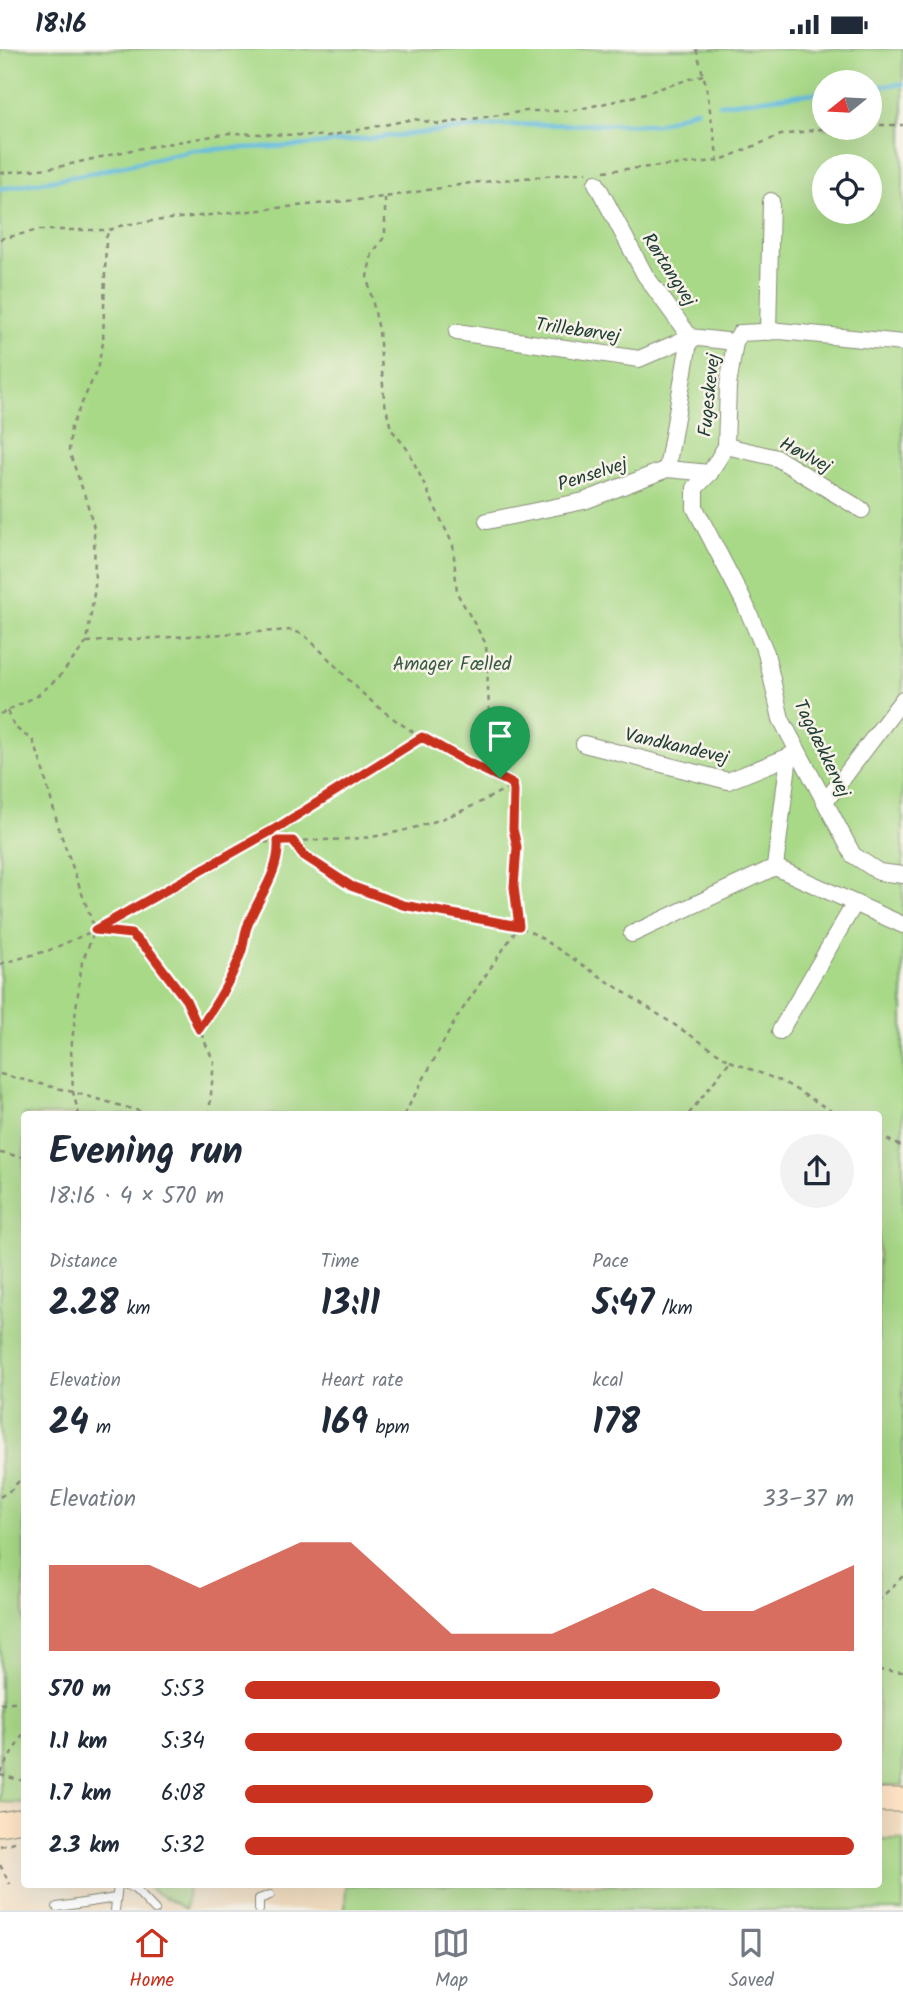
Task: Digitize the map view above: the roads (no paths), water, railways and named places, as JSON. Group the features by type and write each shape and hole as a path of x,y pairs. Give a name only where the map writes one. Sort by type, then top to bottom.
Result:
{"street":[{"name":"Rørtangvej","path":"596,183 645,275 690,337 735,342"},
{"path":"768,332 771,201"},
{"name":"Fugeskevej","path":"745,604 695,508 695,488 710,473 726,446 728,386 735,342 740,333 780,331 903,343"},
{"name":"Trillebørvej","path":"457,332 639,359 690,337"},
{"path":"667,469 690,337"},
{"name":"Høvlvej","path":"726,446 777,458 862,510"},
{"name":"Penselvej","path":"487,521 584,501 667,469 710,473"},
{"name":"Tagdækkervej","path":"745,604 766,653 781,719 794,754 825,802 853,855 879,871 903,875"},
{"path":"825,802 903,699"},
{"name":"Vandkandevej","path":"584,744 728,781 794,754"},
{"path":"775,867 794,754"},
{"path":"632,934 775,867 903,925"},
{"path":"780,1031 855,903"},
{"path":"882,1800 903,1800"},
{"path":"0,1823 21,1820"}],"lane":[{"path":"115,1910 118,1888"},
{"path":"132,1888 155,1910"},
{"path":"259,1910 259,1899 270,1895"},
{"path":"57,1907 116,1898"}],"waterway":[{"path":"882,86 903,84"},
{"path":"720,104 812,93"},
{"path":"0,189 87,174 194,150 297,146 500,125 658,124 697,109"}],"park label":[{"name":"Amager Fælled","path":"452,663"}]}
